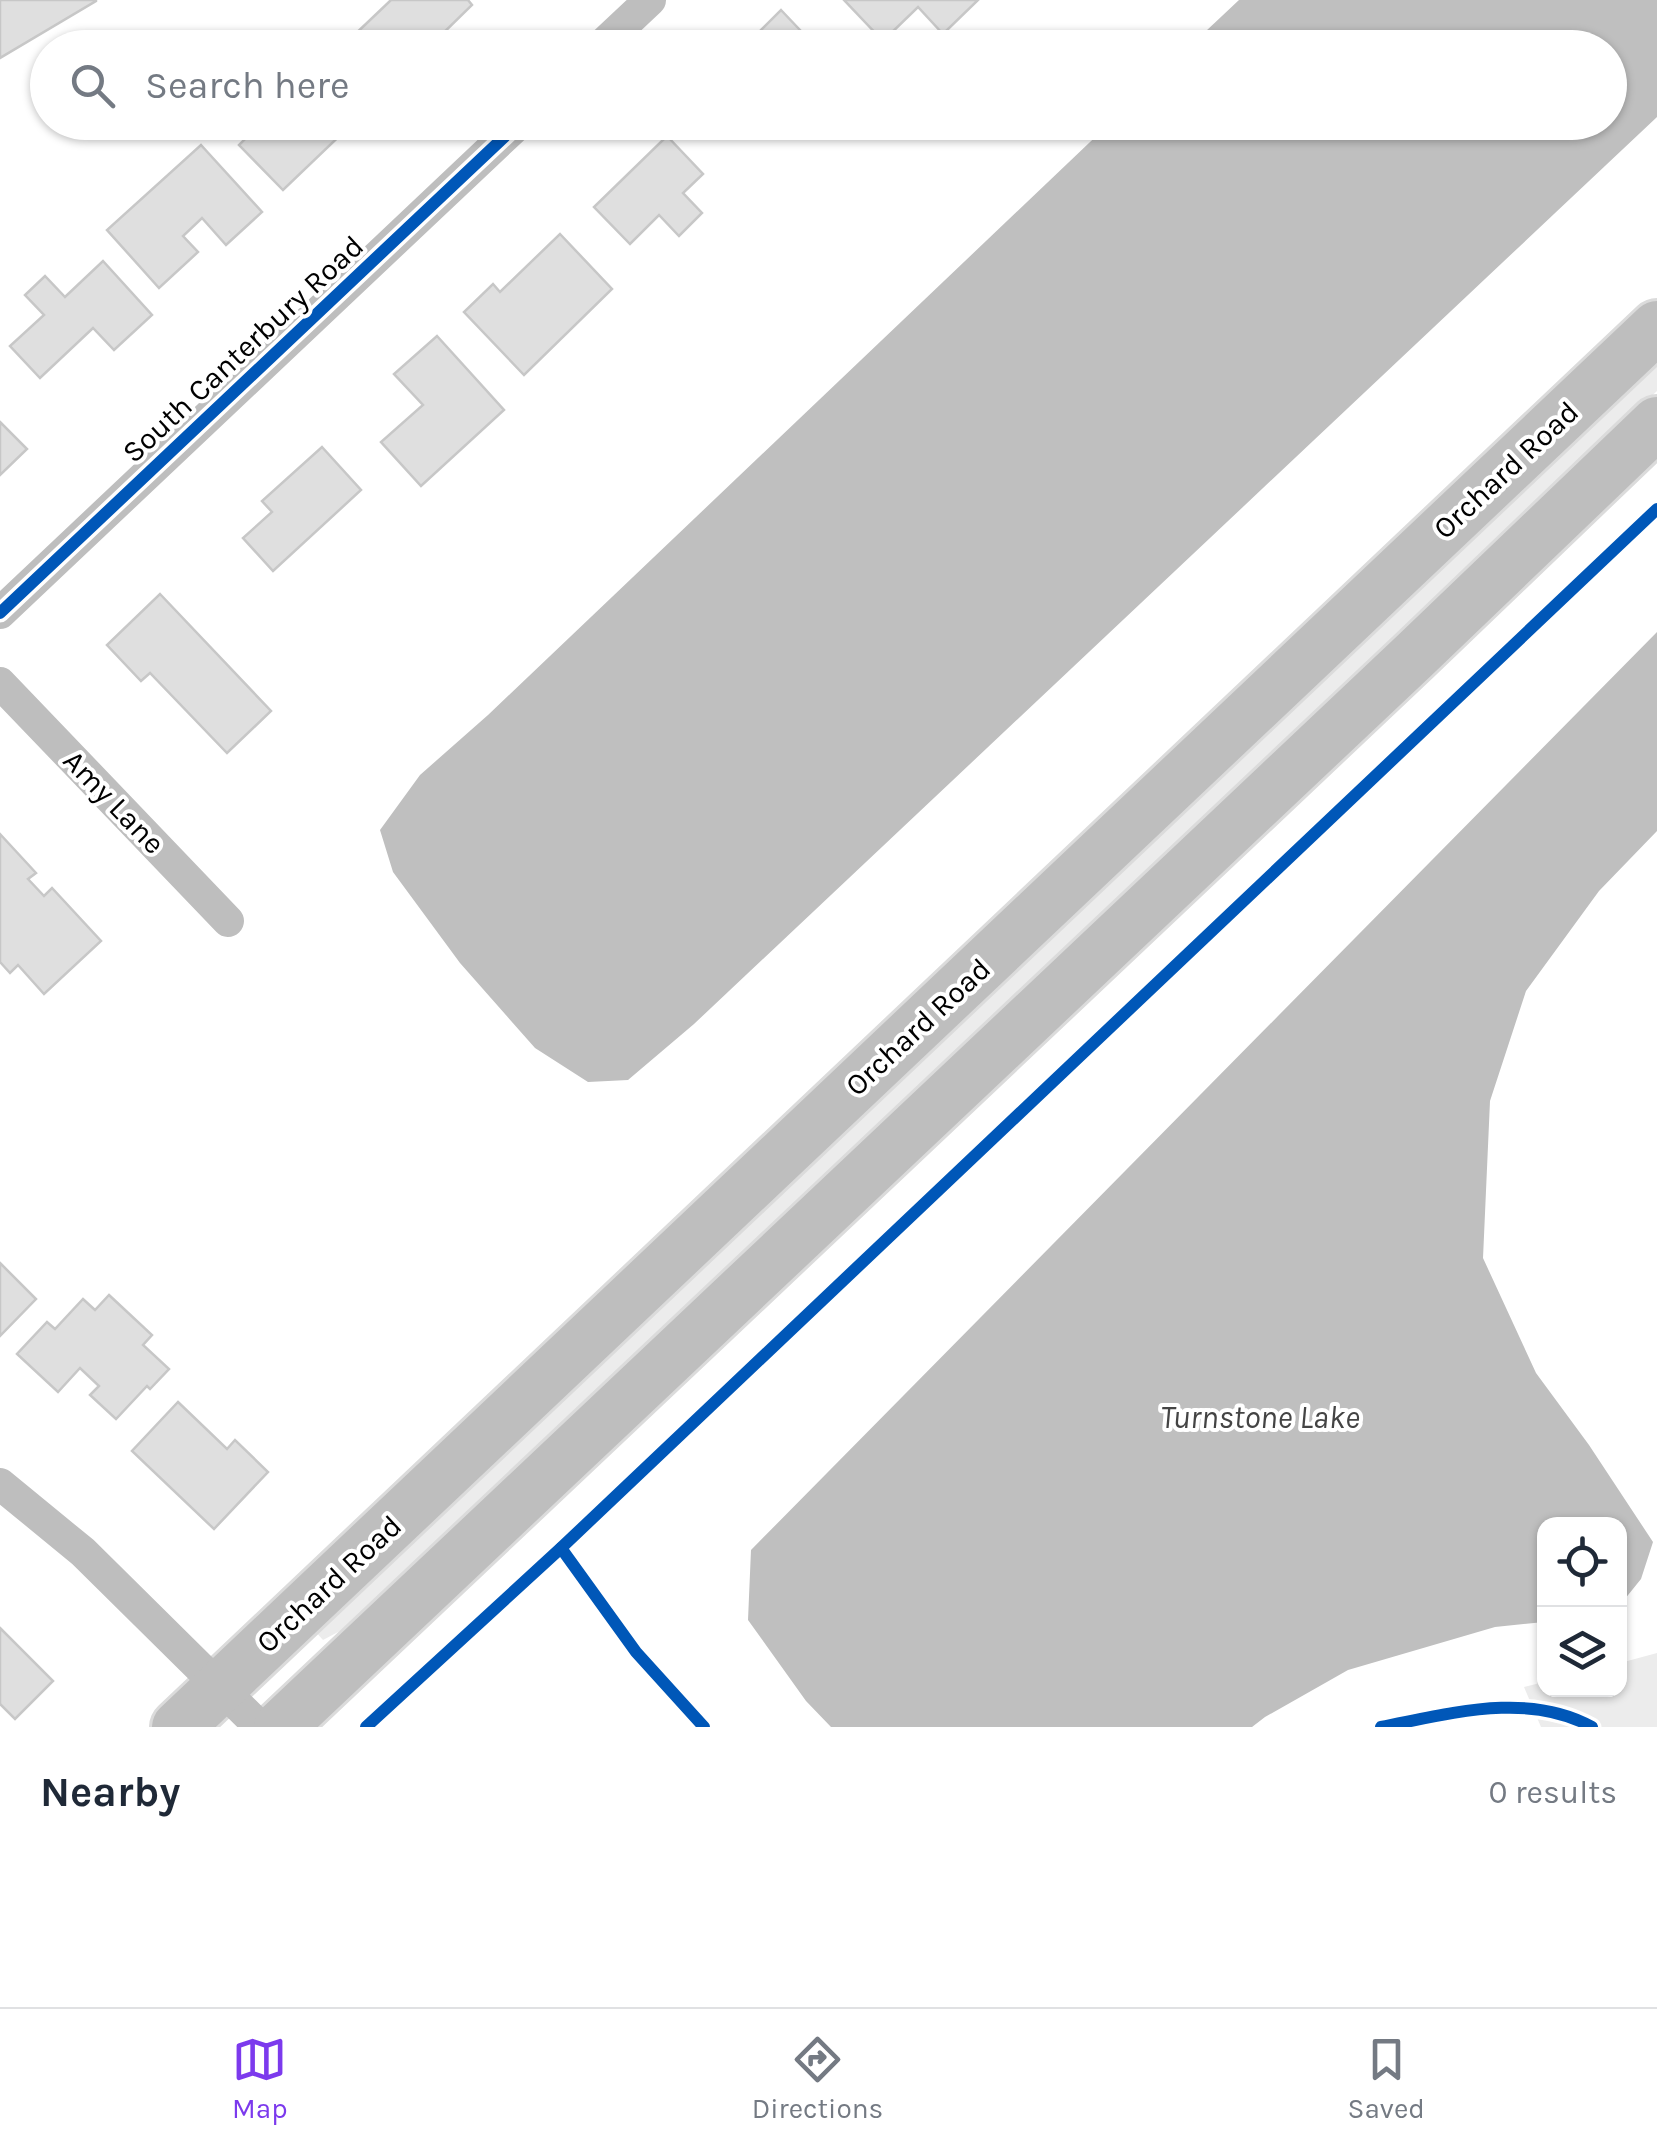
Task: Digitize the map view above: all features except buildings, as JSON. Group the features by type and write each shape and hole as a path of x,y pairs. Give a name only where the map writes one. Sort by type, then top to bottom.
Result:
{"main road":[{"name":"Orchard Road","path":"178,1727 1657,327"},
{"path":"280,1727 1657,423"}],"street":[{"path":"618,30 650,0"},
{"name":"South Canterbury Road","path":"0,613 501,140"},
{"name":"Amy Lane","path":"0,683 228,921"},
{"path":"0,1484 83,1552 260,1727"}],"shaded area":[{"path":"1657,358 1657,391 355,1623 323,1640 314,1630"},
{"path":"1657,1653 1657,1727 1541,1727 1524,1687 1537,1684 1537,1697 1627,1697 1627,1661"}],"water":[{"path":"1239,0 1657,0 1657,117 694,1024 628,1080 588,1082 535,1048 460,963 393,872 380,830 420,775 488,715 1092,140 1627,140 1627,30 1207,30"},
{"name":"Turnstone Lake","path":"1657,632 1657,831 1599,891 1526,991 1490,1101 1483,1258 1536,1373 1653,1542 1641,1579 1627,1596 1627,1517 1537,1517 1537,1623 1495,1627 1348,1670 1252,1727 831,1727 806,1701 748,1620 751,1550"}],"cycle path":[{"path":"0,613 501,140"},
{"path":"366,1727 561,1548 1657,509"},
{"path":"561,1548 636,1652 704,1727"},
{"path":"1381,1727 1461,1712 1515,1708 1567,1716 1592,1727"}]}
